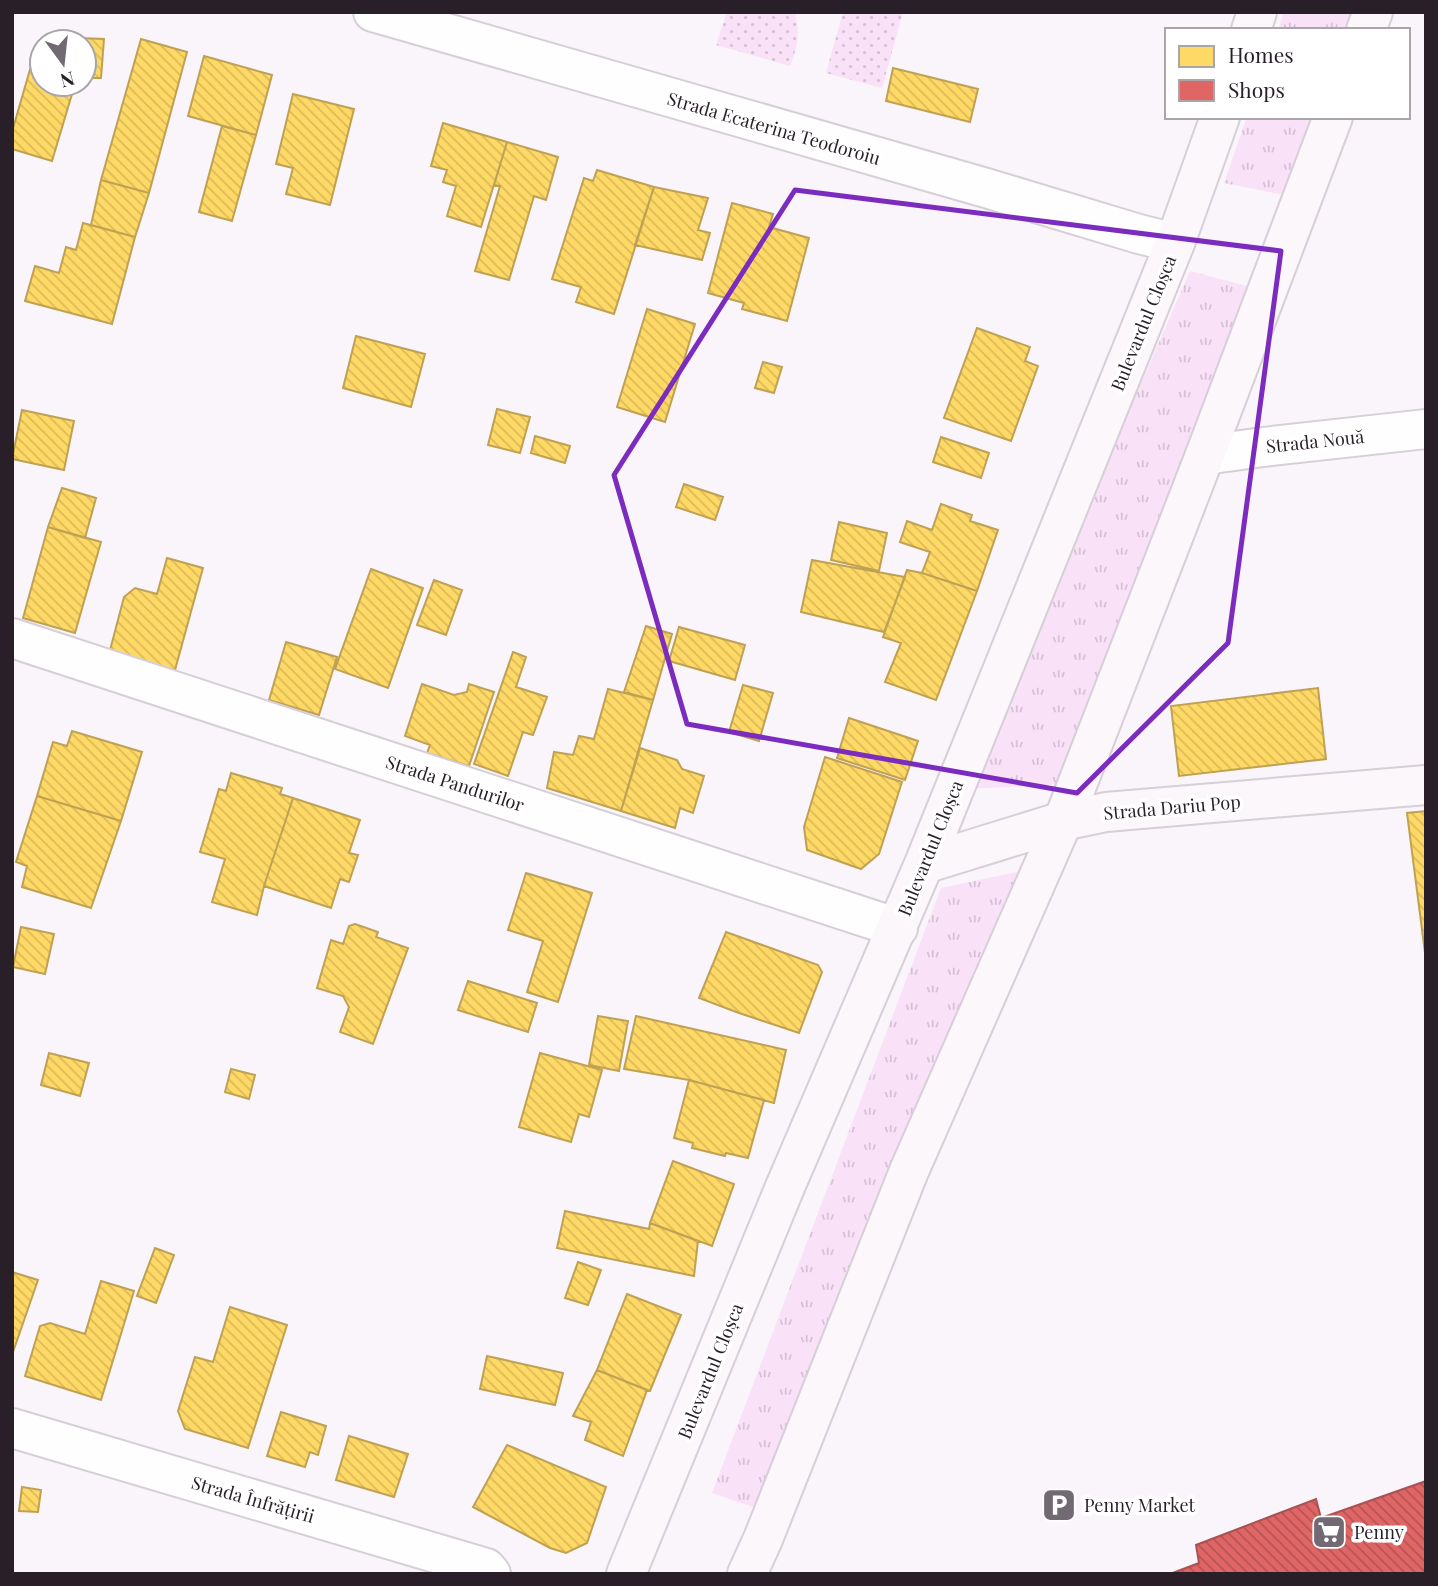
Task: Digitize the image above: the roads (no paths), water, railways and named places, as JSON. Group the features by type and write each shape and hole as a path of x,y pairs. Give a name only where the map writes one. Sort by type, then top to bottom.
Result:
{"main road":[{"name":"Bulevardul Cloșca","path":"626,1574 780,1200 898,928 1175,243 1219,119"},
{"path":"747,1574 909,1171 1063,821 1332,119"},
{"name":"Strada Dariu Pop","path":"924,864 1063,821 1106,812 1426,785"}],"street":[{"name":"Strada Ecaterina Teodoroiu","path":"373,12 1175,243"},
{"name":"Strada Nouă","path":"1205,455 1426,429"},
{"name":"Strada Pandurilor","path":"12,639 898,928"},
{"name":"Strada Înfrățirii","path":"12,1428 486,1568 491,1574"}],"place":[{"name":"Penny Market","path":"1059,1505"},
{"name":"Penny","path":"1329,1532"}]}
